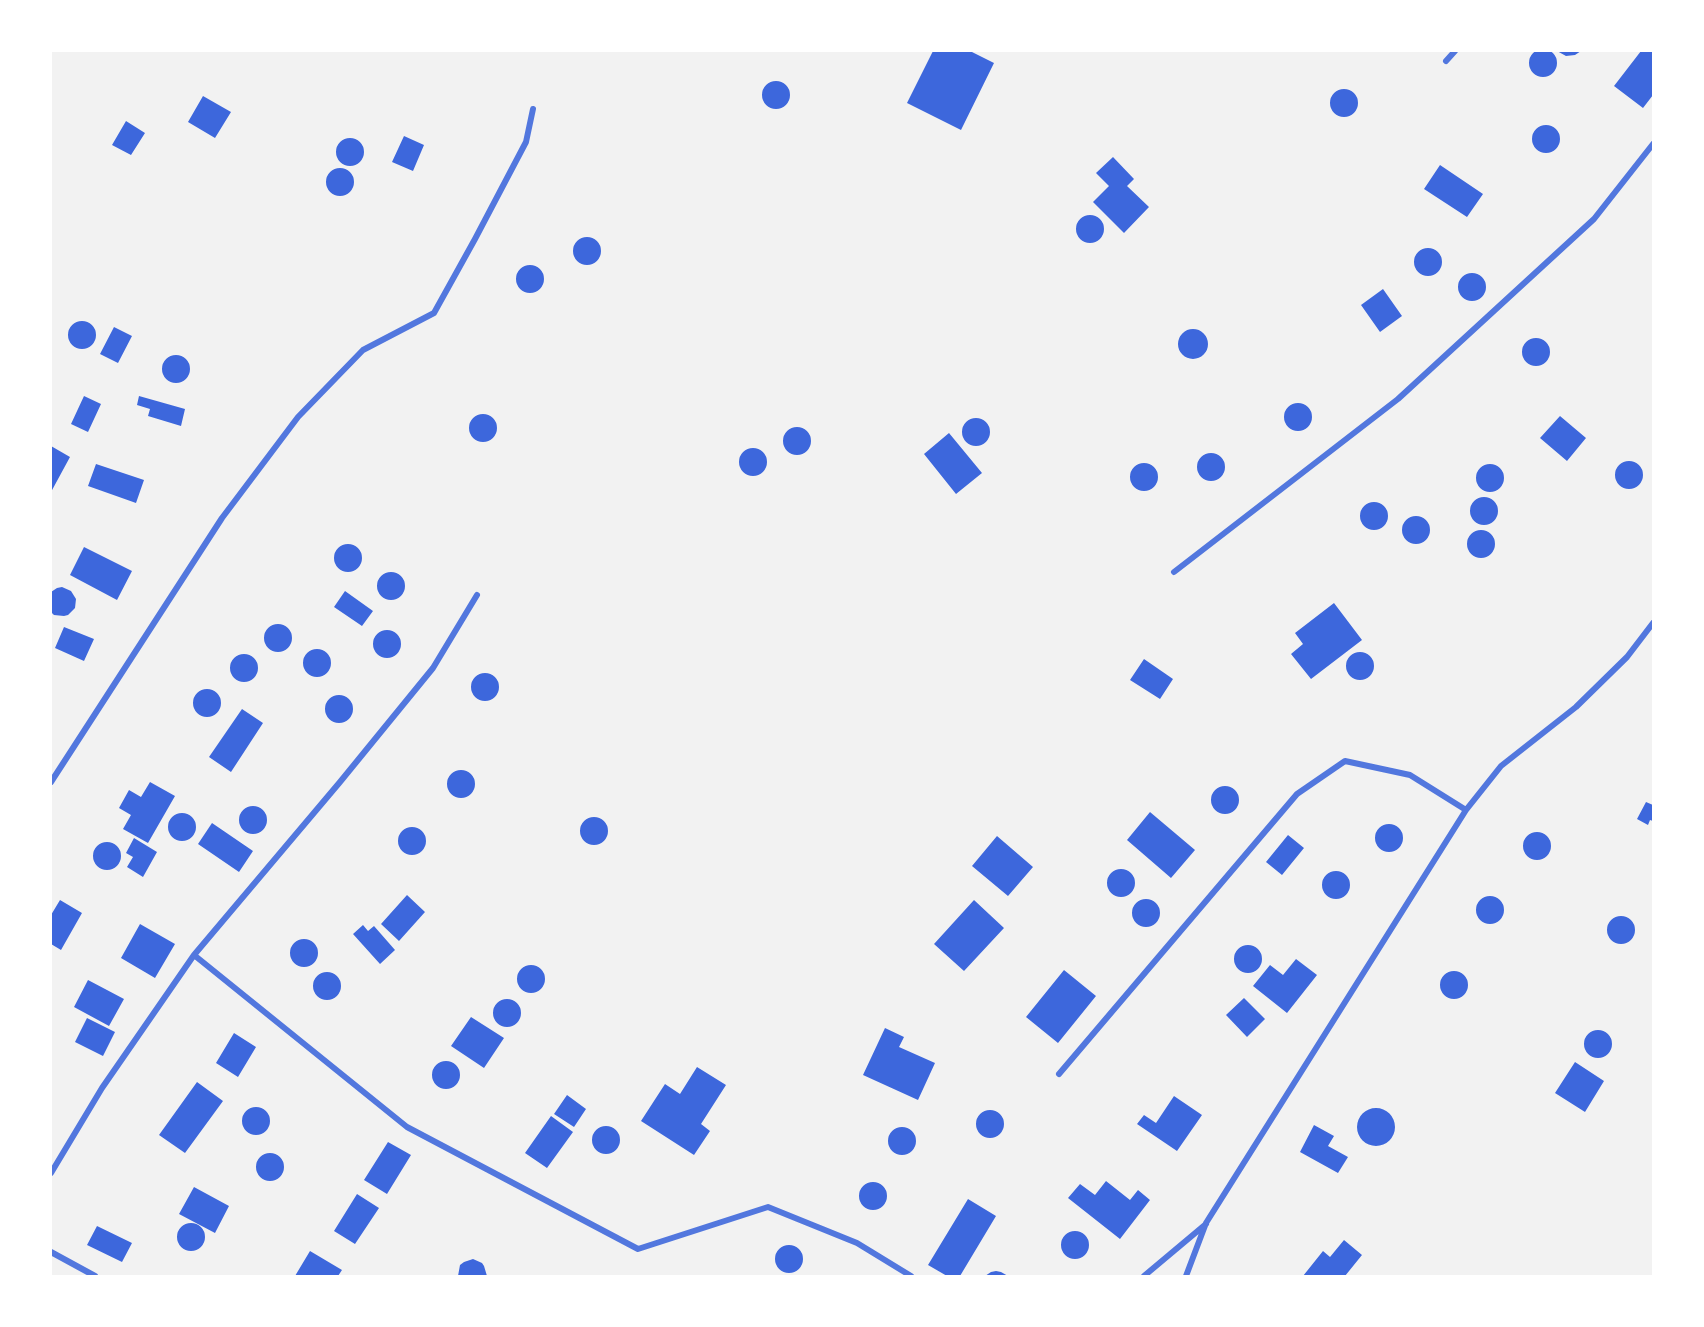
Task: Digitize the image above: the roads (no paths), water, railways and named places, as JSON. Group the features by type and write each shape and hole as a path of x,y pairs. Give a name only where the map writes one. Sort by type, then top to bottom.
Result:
{"street":[{"path":"1446,61 1455,51"},
{"path":"51,782 222,518 298,417 363,350 434,313 476,239 526,142 533,109"},
{"path":"1174,572 1398,399 1594,219 1653,144"},
{"path":"51,1173 102,1089 194,955 433,668 477,595"},
{"path":"1186,1276 1206,1223 1466,810 1502,766 1576,706 1627,657 1653,623"},
{"path":"1059,1074 1297,794 1344,761 1410,775 1466,810"},
{"path":"194,955 407,1127 638,1249 768,1208 857,1243 911,1276"},
{"path":"1144,1276 1206,1223"},
{"path":"51,1252 95,1276"}]}
